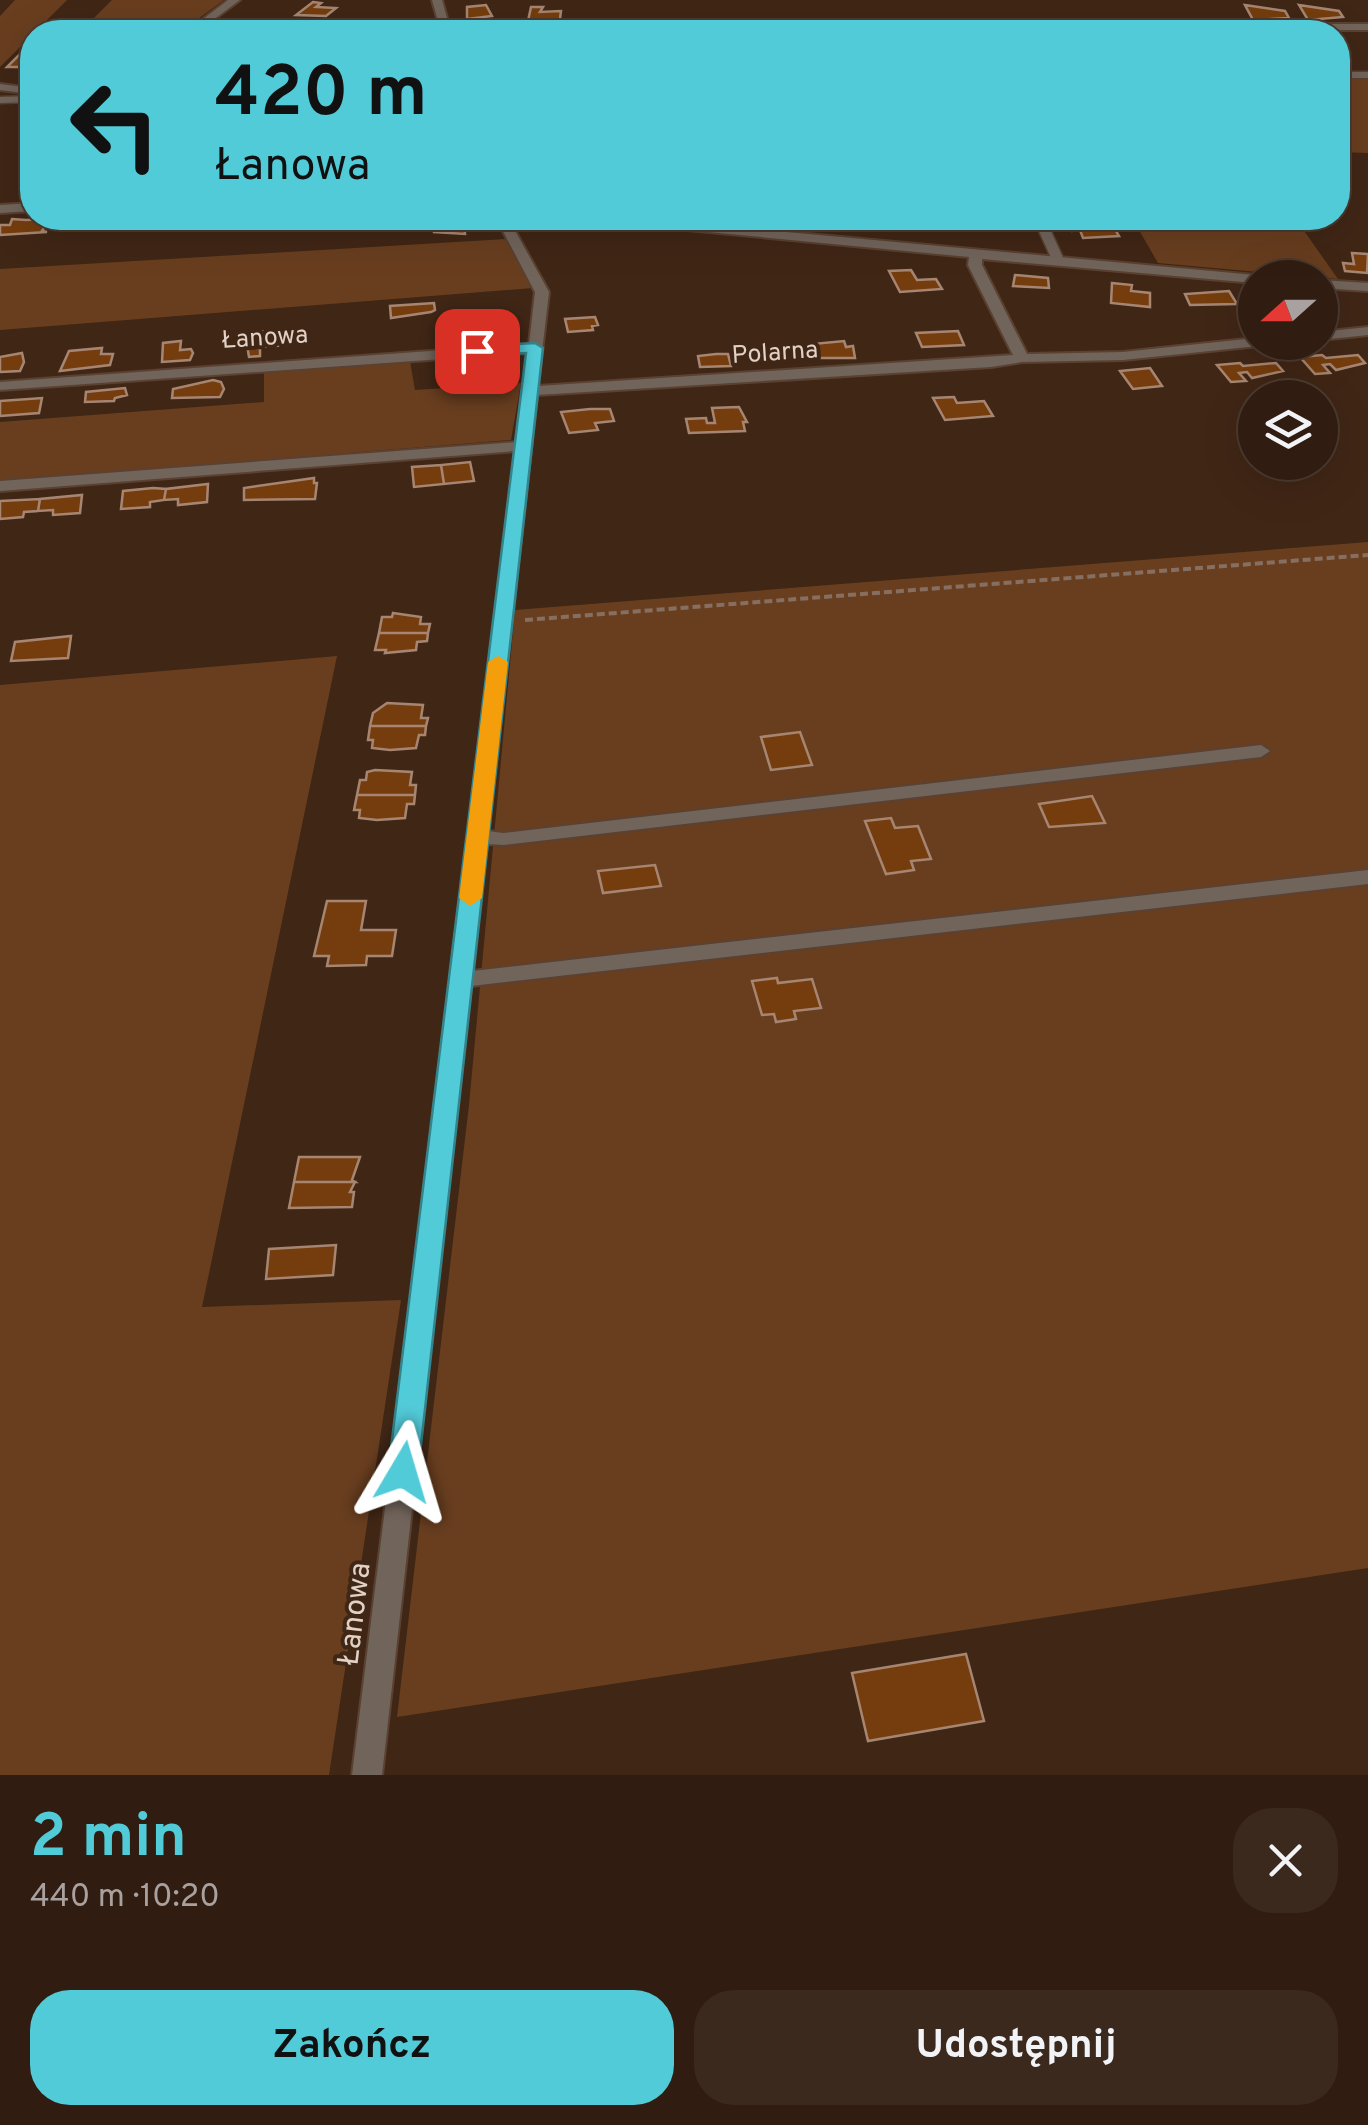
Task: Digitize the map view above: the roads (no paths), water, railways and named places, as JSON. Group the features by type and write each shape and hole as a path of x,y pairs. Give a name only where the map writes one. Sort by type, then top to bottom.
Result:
{"street":[{"path":"208,20 236,0"},
{"name":"Łanowa","path":"367,1775 542,292 508,230"},
{"path":"725,230 1238,278"},
{"path":"976,255 975,265 1022,358"},
{"path":"1338,286 1368,288"},
{"path":"1338,334 1368,331"},
{"name":"Polarna","path":"530,391 1022,358 1123,356 1238,344"},
{"name":"Łanowa","path":"0,386 535,348"},
{"path":"0,486 522,446"},
{"path":"478,837 504,839 1261,751"},
{"path":"460,980 1368,877"}],"lane":[{"path":"1044,230 1059,262"}]}
